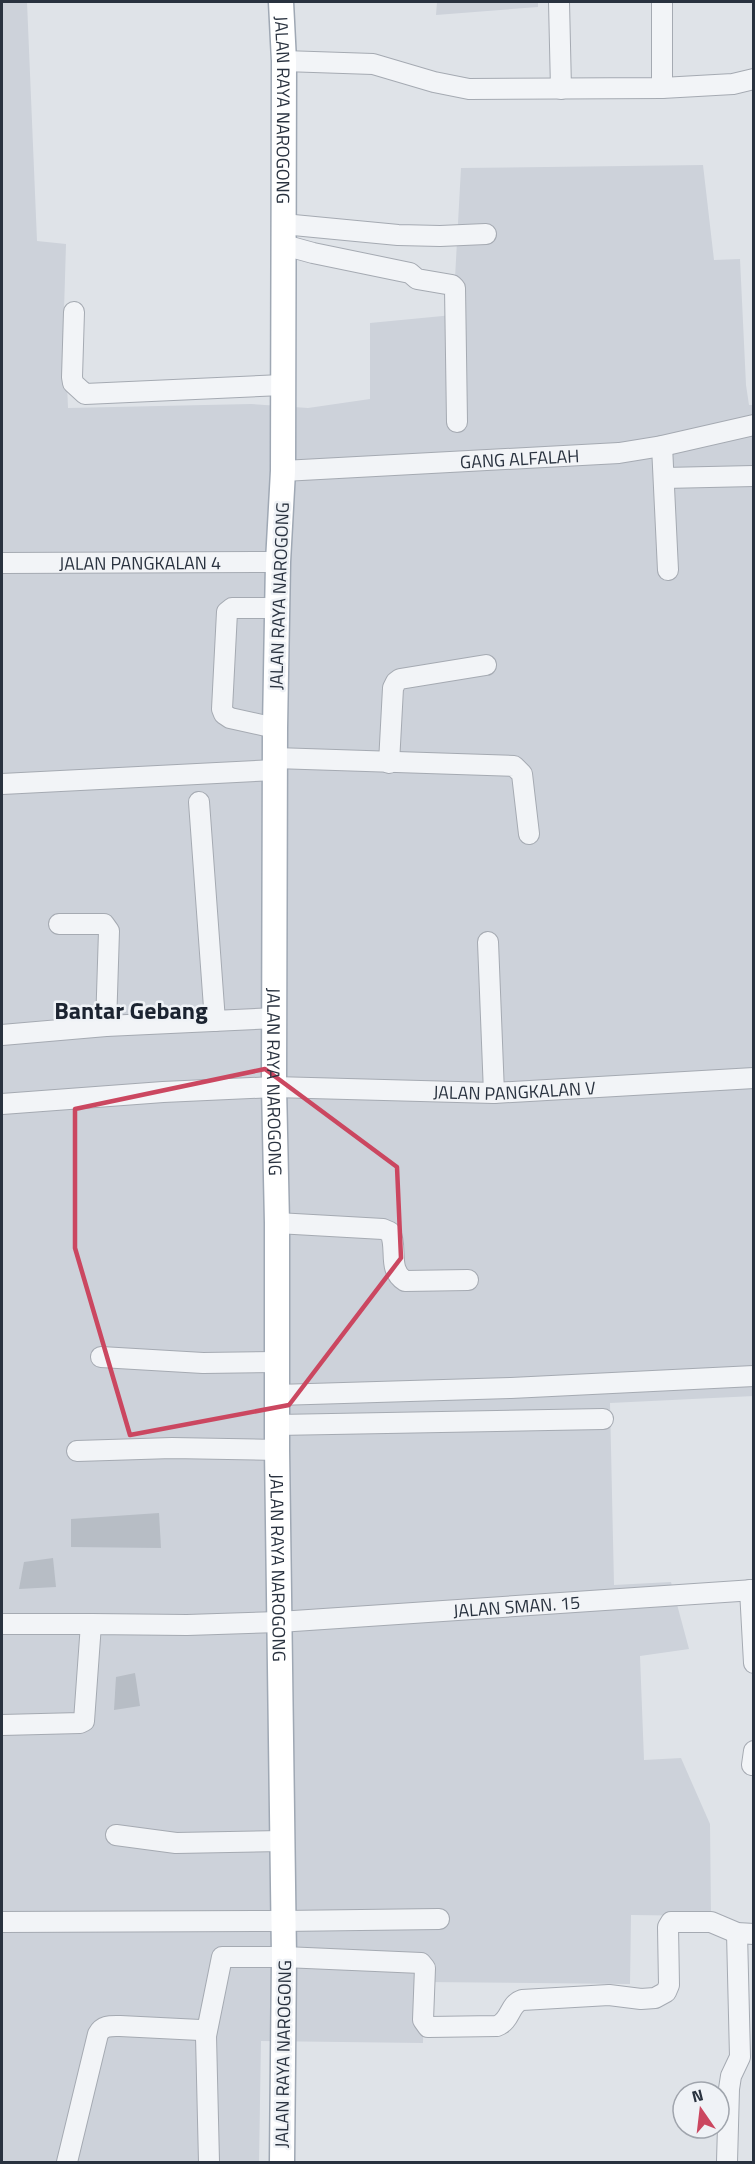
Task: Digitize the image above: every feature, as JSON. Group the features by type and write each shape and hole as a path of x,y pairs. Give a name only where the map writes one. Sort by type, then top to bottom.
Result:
{"main road":[{"name":"JALAN RAYA NAROGONG","path":"281,2 284,61 282,385 284,471 278,562 275,728 274,1087 284,1957 282,2163"}],"street":[{"path":"559,2 561,89"},
{"path":"662,2 662,88"},
{"path":"284,61 373,64 434,82 469,89 662,88 733,84 753,79"},
{"path":"283,235 486,234"},
{"path":"283,235 313,253 410,273 417,279 452,285 455,288 457,422"},
{"path":"74,312 72,377 73,383 86,394 282,385"},
{"name":"GANG ALFALAH","path":"284,471 619,453 662,446 753,425"},
{"path":"662,446 668,570"},
{"path":"664,478 753,476"},
{"name":"JALAN PANGKALAN 4","path":"2,563 278,562"},
{"path":"275,728 230,718 224,714 222,709 226,612 232,608 277,608"},
{"path":"388,763 393,688 396,682 400,679 486,664"},
{"path":"2,784 275,764 388,763 514,766 522,774 529,834"},
{"path":"199,802 215,1021"},
{"path":"59,924 104,924 110,931 106,1026"},
{"path":"488,942 494,1093"},
{"path":"2,1035 106,1026 275,1018"},
{"name":"JALAN PANGKALAN V","path":"2,1104 163,1092 274,1087 494,1093 753,1078"},
{"path":"277,1223 383,1229 390,1232 393,1238 395,1273 405,1281 468,1280"},
{"path":"101,1357 203,1363 277,1362"},
{"path":"277,1395 511,1388 753,1376"},
{"path":"277,1425 603,1419"},
{"path":"77,1451 172,1448 277,1450"},
{"path":"752,1590 753,1663"},
{"name":"JALAN SMAN. 15","path":"2,1624 188,1625 279,1622 752,1590"},
{"path":"2,1725 80,1724 84,1721 91,1624"},
{"path":"116,1835 176,1843 282,1841"},
{"path":"2,1922 439,1918"},
{"path":"209,2163 206,2036 222,1957 284,1957 422,1963 425,1968 423,2020 425,2025 428,2027 497,2026 506,2021 515,2004 522,2000 609,1995 641,1999 660,1996 666,1992 669,1985 668,1927 671,1922 711,1922 745,1934 740,2057 731,2076 729,2090 727,2163"},
{"path":"67,2163 101,2030 107,2026 120,2026 200,2030 206,2036"}],"highlighted area":[{"path":"265,1069 397,1167 401,1258 289,1405 130,1435 75,1248 75,1109"}],"shaded area":[{"path":"2,2 27,2 37,241 66,244 64,311 68,408 251,404 308,408 370,399 370,323 453,315 461,168 703,165 714,260 740,259 746,385 749,405 754,405 754,1396 610,1403 614,1585 671,1582 689,1649 640,1656 644,1760 681,1758 710,1824 711,1916 631,1915 630,1984 424,1982 423,2043 261,2041 259,2162 2,2162"},
{"path":"437,2 538,2 538,7 436,15"}],"building":[{"path":"159,1513 161,1548 71,1547 71,1519"},
{"path":"53,1558 56,1587 19,1589 24,1562"},
{"path":"135,1673 140,1706 114,1710 116,1677"}],"district":[{"name":"Bantar Gebang","path":"131,1010"}]}
